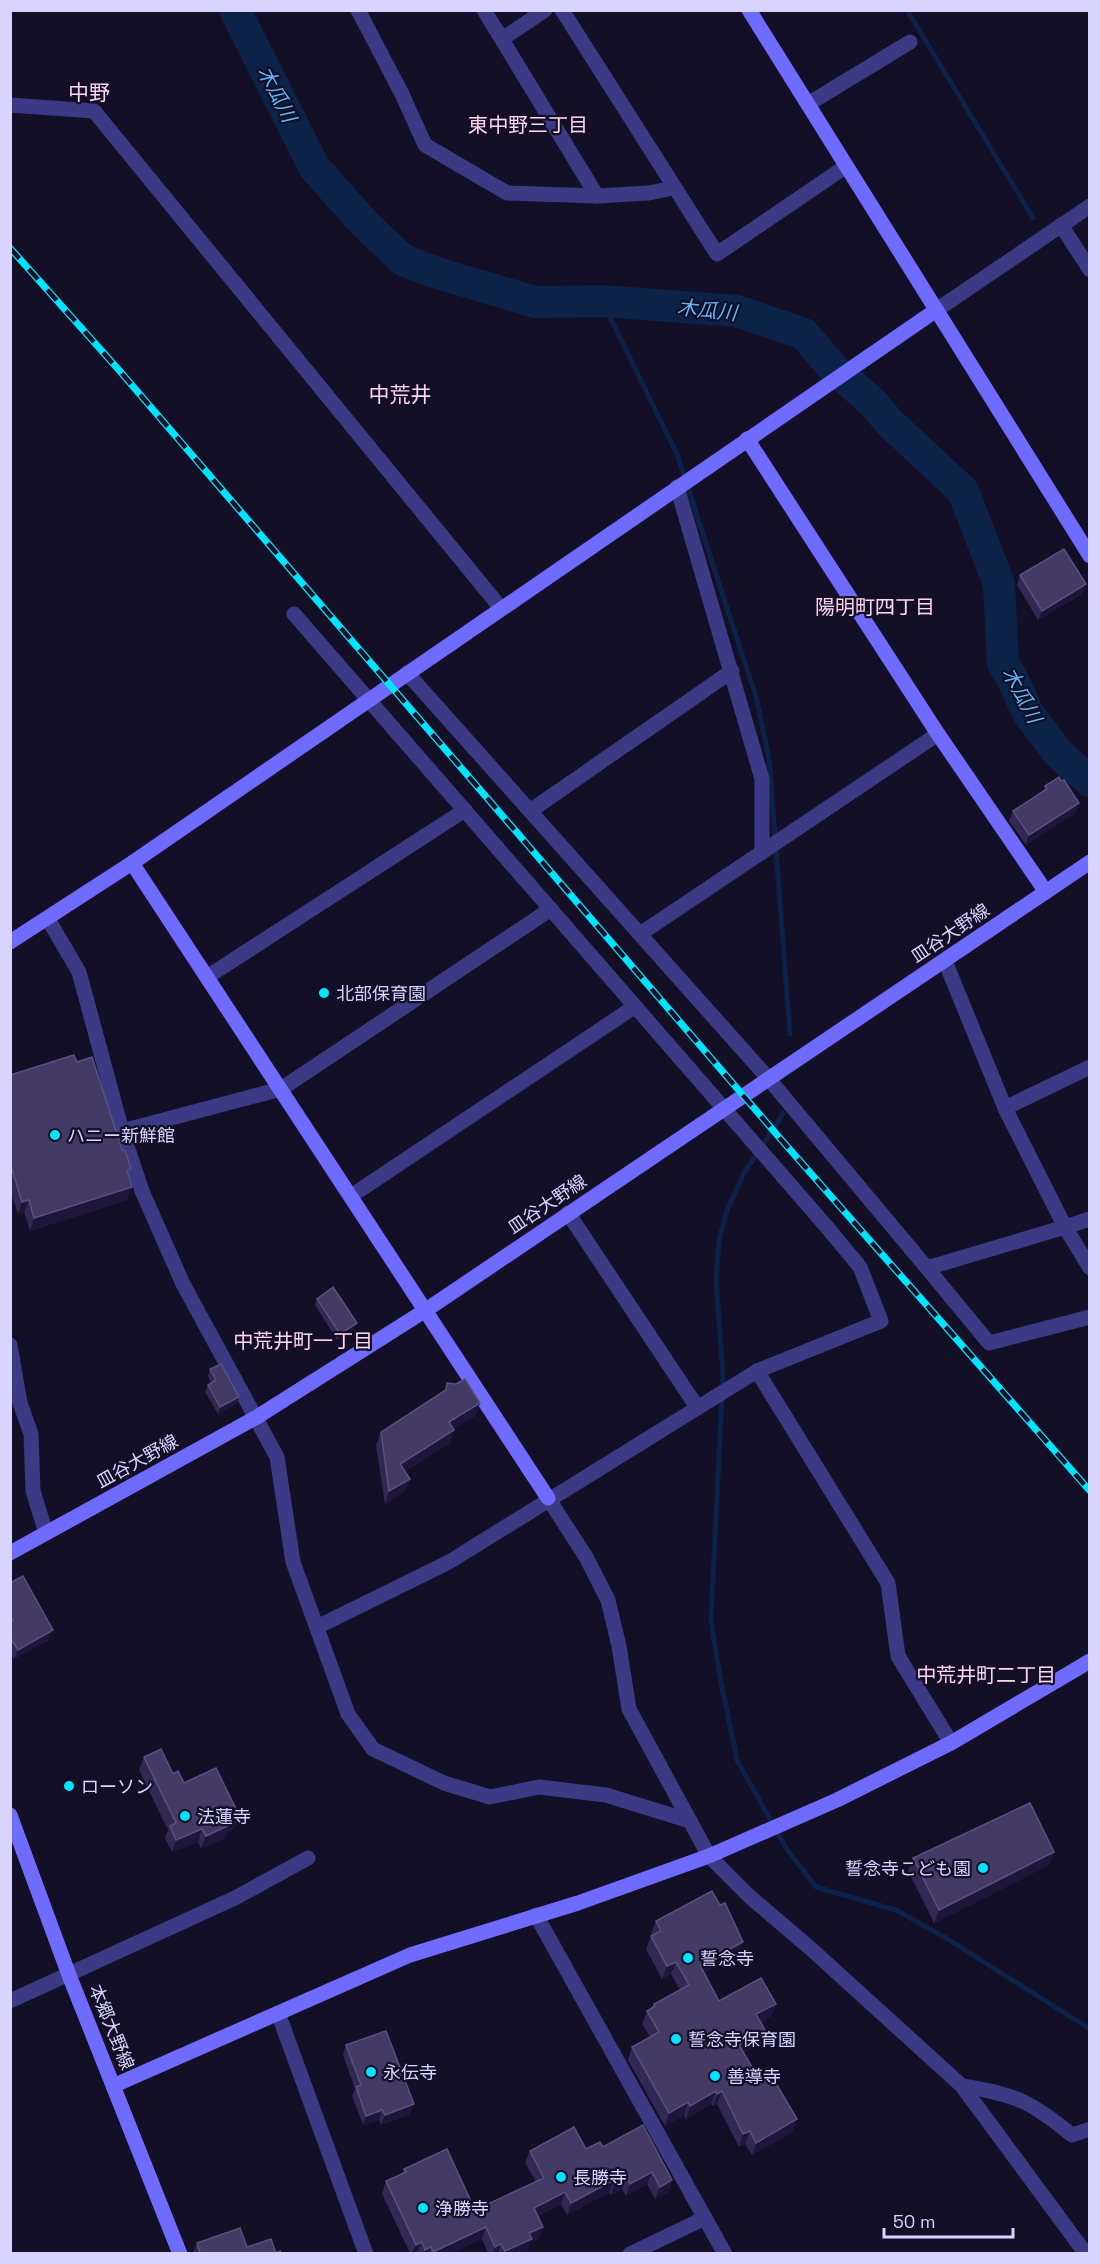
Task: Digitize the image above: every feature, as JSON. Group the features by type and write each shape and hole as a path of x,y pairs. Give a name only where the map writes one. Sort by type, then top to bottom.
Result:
{"street":[{"path":"357,10 402,94 425,145 507,194 597,196 649,193 673,188"},
{"path":"484,10 597,196"},
{"path":"502,39 545,10"},
{"path":"562,10 717,254 845,167"},
{"path":"749,10 935,310 1085,539 1089,556"},
{"path":"808,104 910,42"},
{"path":"10,105 94,111 500,608"},
{"path":"10,942 132,863 500,608 1089,206"},
{"path":"1061,225 1089,270"},
{"path":"747,439 938,734 1046,892"},
{"path":"677,487 762,779 762,852"},
{"path":"294,614 860,1267 881,1321 757,1371 449,1562 317,1627"},
{"path":"530,811 732,671"},
{"path":"407,673 768,1078 989,1343 1089,1317"},
{"path":"640,934 938,734"},
{"path":"207,977 465,810"},
{"name":"皿谷大野線","path":"10,1553 257,1417 426,1310 1089,862"},
{"path":"132,863 586,1557 608,1600 620,1647 629,1709 709,1856 749,1896 810,1948 962,2086 1086,2253"},
{"path":"122,1131 280,1089 551,909"},
{"path":"48,919 79,972 122,1131 142,1191 183,1284 277,1457 293,1562 348,1714 373,1749 444,1783 490,1797 539,1787 606,1795 690,1821"},
{"path":"945,960 1005,1108 1065,1227 1089,1268"},
{"path":"351,1196 634,1006"},
{"path":"1005,1108 1089,1067"},
{"path":"568,1213 697,1407"},
{"path":"927,1268 1089,1218"},
{"path":"10,1344 20,1403 31,1434 33,1491 46,1533"},
{"path":"757,1371 888,1583 898,1656 951,1743"},
{"path":"115,2085 410,1955 709,1856 768,1831 951,1743 1089,1661"},
{"name":"本郷大野線","path":"10,1815 69,1976 115,2085 180,2253"},
{"path":"10,2001 69,1976 235,1898 308,1858"},
{"path":"536,1915 725,2253"},
{"path":"278,2013 366,2253"},
{"path":"962,2086 1006,2093 1040,2109 1072,2135 1089,2129"},
{"path":"630,2253 705,2218"}],"building":[{"path":"1064,549 1086,584 1042,611 1020,575"},
{"path":"1059,777 1061,781 1064,780 1079,803 1029,835 1013,811 1047,789 1045,786"},
{"path":"74,1055 77,1062 92,1057 122,1150 125,1150 131,1169 127,1170 132,1187 34,1218 29,1200 22,1202 10,1163 10,1075"},
{"path":"333,1287 357,1323 340,1334 317,1299"},
{"path":"221,1364 239,1397 220,1407 208,1385 216,1380 210,1369"},
{"path":"465,1379 480,1403 449,1422 454,1430 400,1464 410,1479 389,1491 381,1432 446,1390 447,1383 456,1384"},
{"path":"23,1576 53,1630 18,1650 10,1637 10,1621 13,1620 10,1616 10,1583"},
{"path":"161,1749 173,1774 178,1771 184,1783 216,1768 239,1815 228,1821 230,1825 206,1836 202,1829 176,1840 170,1826 176,1823 144,1757"},
{"path":"1030,1803 1054,1852 939,1910 913,1858"},
{"path":"712,1891 720,1905 725,1903 743,1942 700,1965 719,2001 761,1978 776,2004 756,2014 765,2030 739,2045 756,2074 767,2068 797,2119 756,2143 750,2131 743,2134 722,2091 717,2094 716,2091 690,2106 688,2102 669,2113 632,2047 659,2032 647,2011 655,2006 654,2004 689,1985 676,1962 667,1966 651,1936 661,1931 656,1921"},
{"path":"386,2031 414,2104 385,2115 382,2110 366,2116 356,2087 361,2085 346,2045"},
{"path":"643,2125 672,2180 660,2187 652,2172 630,2184 626,2177 615,2182 614,2180 571,2203 565,2192 534,2208 543,2227 529,2233 532,2239 505,2251 501,2244 495,2247 486,2227 433,2252 431,2247 425,2250 422,2242 416,2245 386,2181 406,2172 404,2169 447,2149 475,2210 544,2178 530,2151 574,2127 586,2149 600,2142 603,2147"},
{"path":"240,2228 247,2247 271,2239 276,2253 200,2253 197,2243"}],"waterway":[{"name":"木瓜川","path":"235,10 314,167 364,223 403,260 434,272 535,302 602,301 737,311 804,334 832,367 873,403 889,422 963,491 999,584 1003,664 1028,713 1059,754 1090,781"},
{"path":"907,10 1033,218"},
{"path":"602,301 677,454 756,697 769,758 790,1034"},
{"path":"783,1114 744,1173 727,1210 719,1240 716,1280 723,1375 711,1619 737,1760 786,1848 816,1887 896,1910 946,1938 1090,2029"}],"railway":[{"path":"10,248 118,369 778,1136 1090,1491"}],"place":[{"name":"北部保育園","path":"324,993"},
{"name":"ハニー新鮮館","path":"55,1135"},
{"name":"ローソン","path":"69,1786"},
{"name":"法蓮寺","path":"185,1816"},
{"name":"誓念寺こども園","path":"983,1868"},
{"name":"誓念寺","path":"688,1958"},
{"name":"誓念寺保育園","path":"676,2039"},
{"name":"永伝寺","path":"371,2072"},
{"name":"善導寺","path":"715,2076"},
{"name":"長勝寺","path":"561,2177"},
{"name":"浄勝寺","path":"423,2208"}],"district":[{"name":"中野","path":"89,92"},
{"name":"東中野三丁目","path":"528,125"},
{"name":"中荒井","path":"400,394"},
{"name":"陽明町四丁目","path":"875,607"},
{"name":"中荒井町一丁目","path":"303,1341"},
{"name":"中荒井町二丁目","path":"986,1675"}]}
